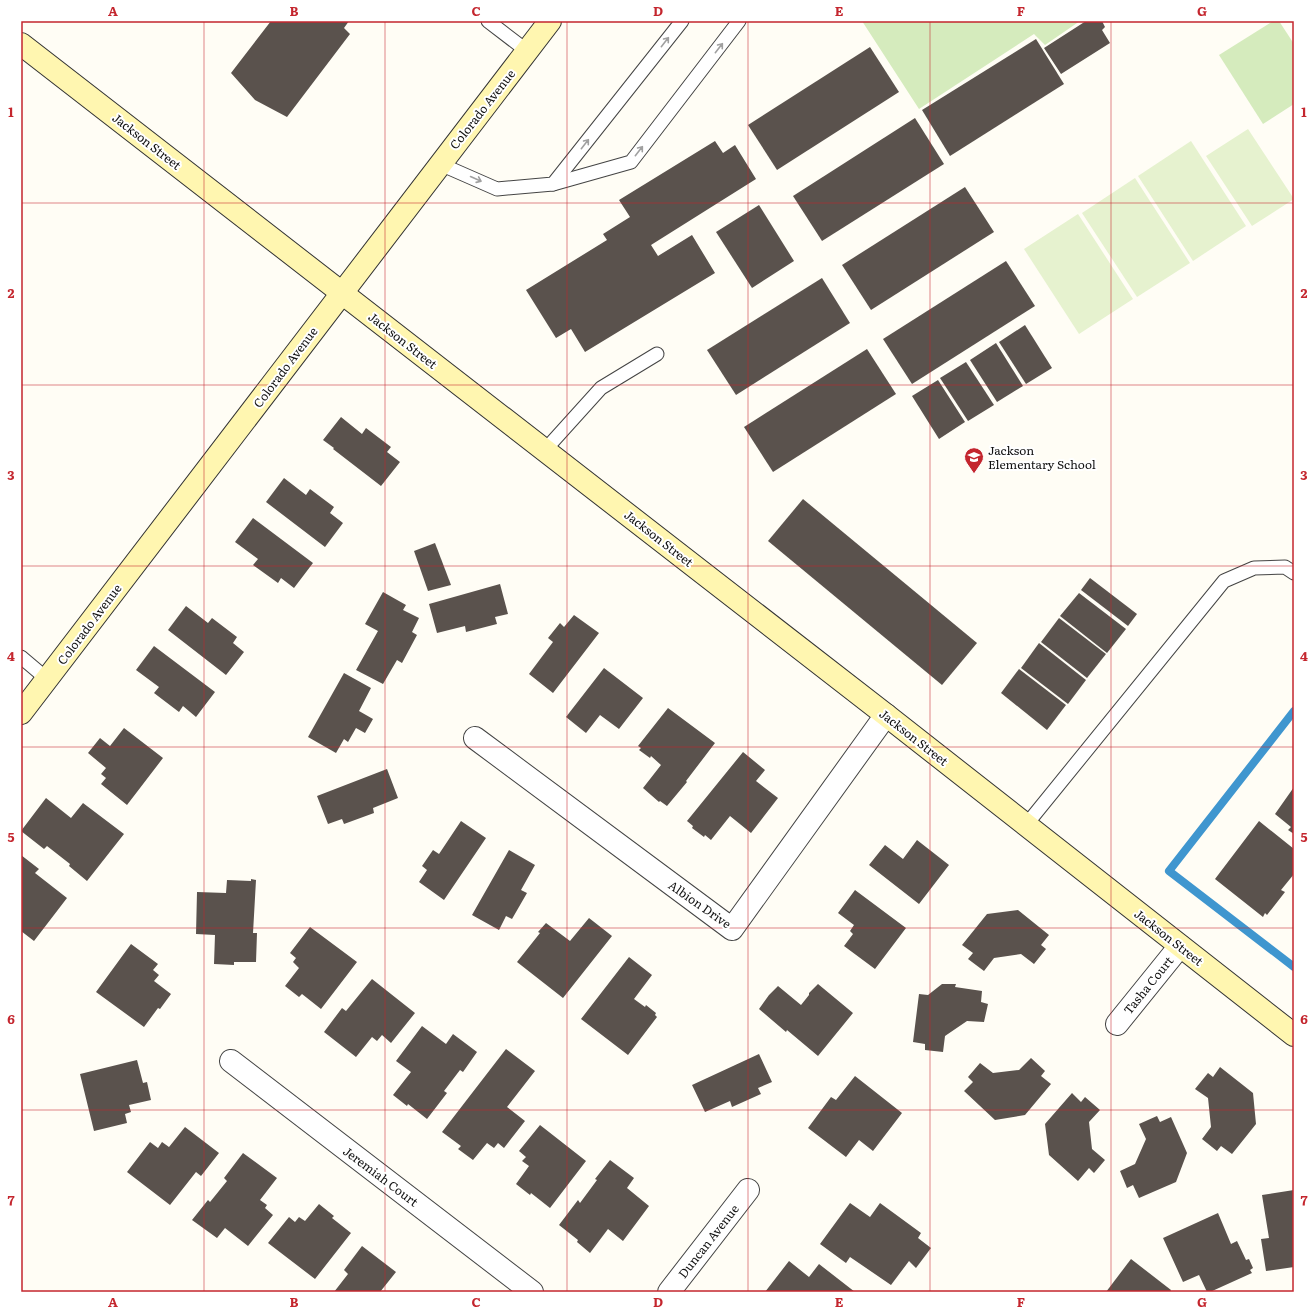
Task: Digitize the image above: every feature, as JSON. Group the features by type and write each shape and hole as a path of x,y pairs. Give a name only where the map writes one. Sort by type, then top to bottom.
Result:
{"main road":[{"name":"Colorado Avenue","path":"21,713 341,292 550,21"},
{"name":"Jackson Street","path":"21,44 886,714 1294,1035"}],"street":[{"name":"Albion Drive","path":"476,738 732,930 886,714"},
{"name":"Tasha Court","path":"1116,1024 1180,946"},
{"name":"Jeremiah Court","path":"230,1061 532,1292"},
{"name":"Duncan Avenue","path":"669,1292 748,1190"}],"lane":[{"path":"488,21 527,51"},
{"path":"553,184 682,21"},
{"path":"440,164 497,189 553,184 631,162 739,21"},
{"path":"545,450 601,388 657,354"},
{"path":"1026,825 1224,581 1254,568 1285,567 1294,572"},
{"path":"21,657 47,679"}],"green space":[{"path":"862,21 1080,21 1045,45 1034,34 919,109"},
{"path":"1273,21 1279,21 1294,44 1294,104 1263,124 1219,55"},
{"path":"1248,129 1294,199 1252,226 1206,156"},
{"path":"1191,141 1246,226 1193,261 1138,176"},
{"path":"1135,178 1190,263 1137,297 1082,213"},
{"path":"1078,214 1133,299 1079,334 1024,249"}],"building":[{"path":"271,21 349,21 344,28 350,34 287,117 255,100 231,73"},
{"path":"1086,21 1102,21 1105,27 1102,30 1110,43 1061,74 1044,48"},
{"path":"1036,39 1064,84 950,156 922,110"},
{"path":"870,47 899,92 777,170 748,125"},
{"path":"915,118 944,164 822,241 793,196"},
{"path":"715,141 723,153 735,145 756,179 651,245 658,256 692,235 715,273 585,352 571,329 556,338 526,290 607,240 603,234 630,217 619,200"},
{"path":"965,187 994,232 871,310 842,265"},
{"path":"759,205 794,261 752,288 716,232"},
{"path":"1006,261 1035,306 912,384 883,339"},
{"path":"822,278 850,323 736,395 707,350"},
{"path":"1025,325 1052,368 1026,384 999,342"},
{"path":"996,343 1023,386 997,402 970,360"},
{"path":"867,349 896,394 773,472 744,427"},
{"path":"966,362 994,405 968,421 940,378"},
{"path":"938,380 965,422 939,439 912,396"},
{"path":"341,417 362,434 366,428 391,447 387,452 400,462 381,486 323,440"},
{"path":"284,478 306,495 310,489 334,507 330,513 343,523 325,547 266,502"},
{"path":"803,499 977,643 942,685 768,541"},
{"path":"253,518 313,563 294,588 281,578 278,583 253,565 258,559 235,542"},
{"path":"435,543 451,585 428,591 414,551"},
{"path":"1090,578 1137,614 1128,626 1081,590"},
{"path":"500,584 508,614 495,617 497,624 466,632 465,626 437,633 429,604"},
{"path":"383,592 406,605 403,610 419,618 412,632 417,635 402,663 397,660 383,684 356,670 378,631 365,624"},
{"path":"1079,593 1126,629 1107,653 1060,616"},
{"path":"186,606 208,623 212,618 237,637 233,643 244,652 226,675 168,630"},
{"path":"574,615 599,633 553,693 529,674 553,642 548,638 560,623 564,627"},
{"path":"1059,618 1106,654 1087,678 1041,642"},
{"path":"1039,643 1086,680 1068,704 1021,668"},
{"path":"154,646 215,692 196,717 183,706 179,712 154,693 159,687 136,670"},
{"path":"604,668 643,698 619,729 600,715 586,733 566,717"},
{"path":"1019,669 1066,705 1047,730 1001,693"},
{"path":"344,673 371,688 359,711 373,719 365,733 356,728 348,742 344,739 336,753 308,737"},
{"path":"668,708 715,743 686,781 687,782 667,806 660,801 659,802 643,788 661,765 651,756 650,758 639,750 641,748 638,746"},
{"path":"124,728 163,758 127,805 101,784 106,778 101,774 106,768 88,753 100,738 110,746"},
{"path":"743,752 765,770 756,781 778,798 751,833 730,816 711,840 705,835 704,837 692,828 693,826 687,821"},
{"path":"387,769 398,798 373,808 374,813 344,824 342,819 328,824 317,796"},
{"path":"1294,787 1294,834 1288,830 1291,827 1275,814"},
{"path":"46,798 71,818 83,803 124,834 87,881 69,866 70,864 47,846 44,849 21,831"},
{"path":"461,821 486,838 444,900 419,882 427,870 422,866 433,850 439,854"},
{"path":"1259,821 1294,849 1294,874 1281,890 1285,892 1267,915 1265,913 1263,917 1215,879"},
{"path":"917,840 949,865 919,904 869,865 885,845 903,859"},
{"path":"509,850 535,865 521,890 527,893 512,919 506,916 499,930 472,915"},
{"path":"21,855 39,869 35,873 67,898 34,941 21,931"},
{"path":"251,879 256,880 253,933 257,933 256,962 234,962 234,965 214,964 215,935 196,934 197,892 226,893 227,880 251,881"},
{"path":"855,890 906,928 875,969 844,946 853,934 850,931 854,925 838,913"},
{"path":"1018,910 1049,935 1041,945 1046,949 1034,964 1021,954 994,958 984,971 968,959 973,953 962,945 987,914"},
{"path":"589,918 612,936 563,998 517,962 546,923 570,941"},
{"path":"310,927 357,962 321,1009 302,994 299,997 285,986 299,968 293,962 296,958 290,953"},
{"path":"131,944 158,964 153,970 159,975 154,981 171,994 144,1027 96,992"},
{"path":"629,957 652,975 634,999 645,1007 646,1005 656,1013 655,1015 657,1017 628,1055 581,1019"},
{"path":"372,979 415,1013 391,1043 382,1035 377,1041 372,1037 356,1057 324,1032 342,1008 346,1011"},
{"path":"818,984 853,1013 818,1056 759,1009 769,995 778,986 801,1005 809,993"},
{"path":"942,984 956,984 955,987 982,991 981,1002 988,1004 984,1022 967,1021 945,1036 943,1052 925,1050 925,1044 913,1042 919,994 928,995"},
{"path":"422,1026 446,1044 453,1034 477,1052 463,1072 460,1070 444,1091 447,1093 427,1119 408,1104 407,1106 393,1095 411,1072 396,1061"},
{"path":"506,1049 535,1071 507,1107 525,1121 504,1148 498,1143 494,1148 487,1143 473,1160 458,1149 461,1146 442,1132"},
{"path":"759,1054 772,1082 758,1088 761,1094 732,1107 730,1101 705,1112 692,1085"},
{"path":"1031,1058 1045,1071 1041,1076 1051,1084 1025,1115 995,1120 964,1091 973,1082 968,1077 980,1063 993,1073 1019,1070"},
{"path":"137,1060 143,1083 147,1082 151,1100 129,1105 131,1112 125,1114 127,1123 94,1131 80,1074"},
{"path":"1220,1067 1253,1093 1256,1124 1232,1154 1221,1146 1217,1151 1202,1139 1211,1127 1208,1098 1195,1089 1208,1073 1213,1077"},
{"path":"855,1076 902,1113 873,1151 859,1140 846,1157 808,1128 831,1097 836,1100"},
{"path":"1072,1093 1081,1102 1085,1097 1100,1110 1089,1122 1092,1149 1105,1160 1094,1173 1089,1168 1078,1181 1049,1155 1045,1124"},
{"path":"1157,1116 1160,1122 1171,1117 1187,1153 1176,1182 1139,1198 1133,1185 1127,1188 1120,1171 1135,1164 1146,1139 1139,1124"},
{"path":"540,1125 586,1161 550,1208 531,1193 530,1195 516,1184 529,1166 522,1161 526,1157 519,1151"},
{"path":"185,1127 219,1153 201,1176 196,1172 170,1205 127,1172 150,1142 158,1148 162,1142 169,1147"},
{"path":"243,1153 277,1178 260,1200 267,1205 265,1208 273,1215 248,1246 225,1228 217,1238 192,1220 208,1200 210,1202 227,1181 224,1178"},
{"path":"610,1160 634,1178 627,1188 649,1206 623,1241 608,1229 590,1253 577,1242 578,1240 559,1225 578,1200 580,1203 597,1180 595,1179"},
{"path":"1294,1190 1294,1267 1266,1271 1261,1239 1269,1238 1262,1195"},
{"path":"850,1203 870,1217 880,1203 921,1233 918,1238 931,1248 916,1268 909,1261 891,1285 850,1257 846,1263 820,1244"},
{"path":"319,1204 334,1216 332,1218 351,1233 315,1279 268,1243 289,1217 295,1222 299,1217 305,1221"},
{"path":"1218,1213 1231,1244 1237,1241 1246,1260 1249,1259 1253,1268 1250,1270 1252,1273 1207,1292 1199,1275 1183,1282 1163,1238"},
{"path":"362,1246 396,1272 380,1292 334,1292 348,1274 344,1270"},
{"path":"1131,1259 1171,1290 1170,1292 1106,1292"},
{"path":"789,1261 809,1277 819,1264 855,1292 765,1292"}],"waterway":[{"path":"1294,711 1169,871 1294,967"}],"place":[{"name":"Jackson Elementary School","path":"974,474"}]}
